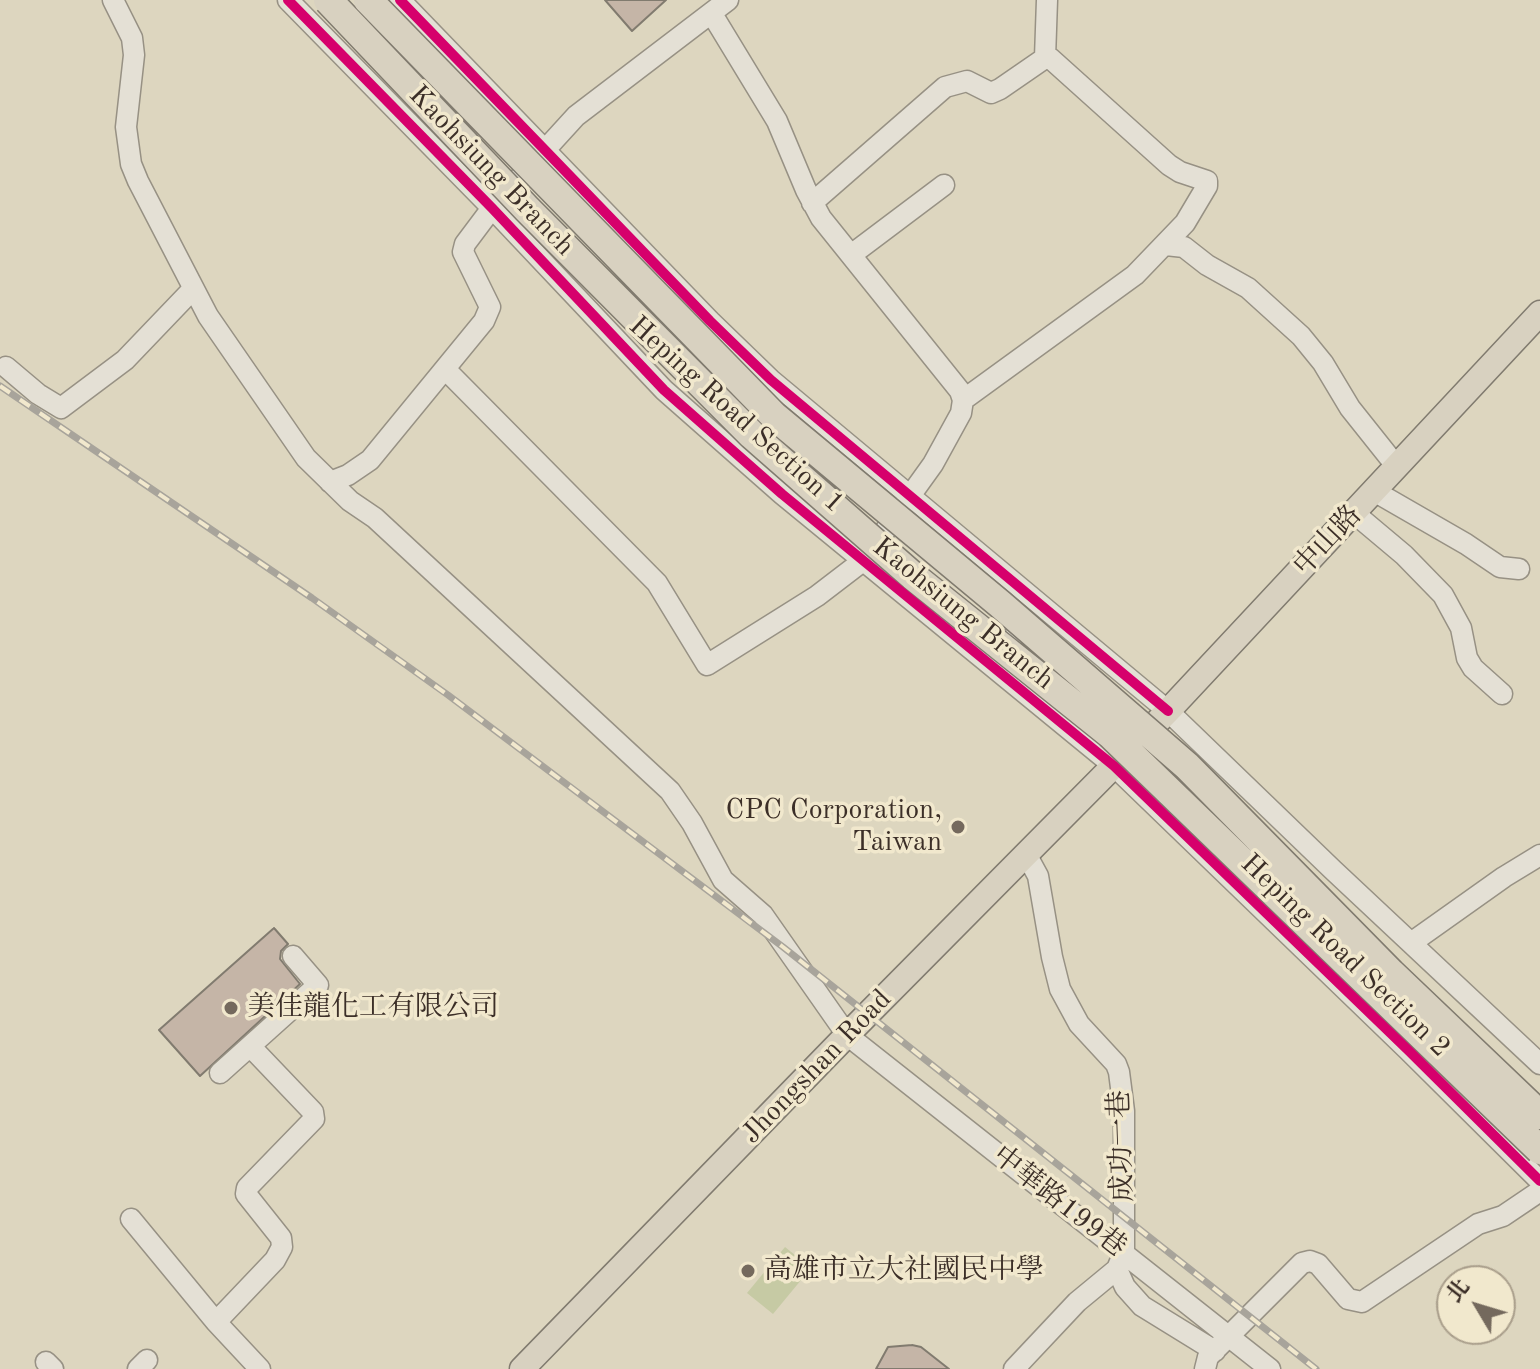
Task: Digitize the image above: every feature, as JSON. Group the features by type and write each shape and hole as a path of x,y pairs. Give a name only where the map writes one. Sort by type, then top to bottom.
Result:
{"highway":[{"name":"Kaohsiung Branch","path":"328,0 527,209 752,435 913,576 1110,734 1540,1150"},
{"name":"Kaohsiung Branch","path":"368,0 774,416 988,594 1187,766 1391,973 1540,1115"}],"main road":[{"name":"中山路","path":"1114,766 1540,313"},
{"name":"Jhongshan Road","path":"522,1369 1114,766"}],"street":[{"name":"中華路199巷","path":"113,0 132,38 134,55 126,127 131,164 193,289 218,331 306,458 670,791 692,823 723,880 763,915 847,1035 1120,1261 1217,1353 1270,1369"},
{"name":"Heping Road Section 1","path":"288,0 492,208 664,390 782,494 1114,766"},
{"path":"330,482 348,475 370,460 484,321 489,312 488,301 463,252 465,244 492,208 576,116 728,0"},
{"path":"1045,58 1047,0"},
{"name":"Heping Road Section 1","path":"413,4 546,149 710,321 771,380 1168,711"},
{"path":"445,369 657,583 707,665 817,596 864,560 948,439 961,413 963,400 960,391 812,203 777,121 712,14"},
{"path":"812,203 945,87 967,81 991,93 1045,58 1050,58 1169,165 1207,181 1185,223 1135,275 963,400"},
{"path":"851,255 944,185"},
{"path":"1166,245 1184,247 1207,265 1248,288 1313,348 1350,408 1397,467"},
{"path":"6,367 38,394 61,408 125,360 193,289"},
{"path":"1374,491 1500,567 1519,569"},
{"path":"1354,513 1404,555 1443,595 1461,628 1467,658 1473,668 1502,694"},
{"path":"957,638 1019,641 1223,815 1290,828"},
{"name":"Heping Road Section 2","path":"1168,711 1540,1064"},
{"name":"Heping Road Section 2","path":"1114,766 1540,1181"},
{"name":"成功一巷","path":"1026,854 1038,876 1060,989 1079,1024 1116,1064 1119,1072 1124,1111 1120,1261"},
{"path":"1411,943 1540,855"},
{"path":"220,1073 318,985 293,956"},
{"path":"216,1322 275,1260 282,1247 281,1238 246,1194 247,1188 314,1119 313,1112 250,1046"},
{"path":"1120,1261 1125,1287 1142,1306 1217,1353 1302,1263 1310,1261 1318,1264 1348,1299 1362,1302 1478,1224 1503,1216 1540,1191"},
{"path":"131,1219 216,1322 260,1369"},
{"path":"1014,1369 1120,1261"}],"green space":[{"path":"785,1247 811,1268 773,1314 747,1293"}],"building":[{"path":"605,0 666,0 632,31"},
{"name":"美佳龍化工有限公司","path":"274,928 288,944 281,951 280,959 300,984 200,1076 159,1030"},
{"path":"888,1347 921,1347 949,1369 876,1369"}],"railway":[{"path":"0,386 312,598 448,695 783,947 1316,1369"}],"cycle path":[{"path":"288,0 492,208 664,390 782,494 1114,766 1540,1181"},
{"path":"400,0 710,321 771,380 1168,711"}],"place":[{"name":"CPC Corporation, Taiwan","path":"958,827"},
{"name":"美佳龍化工有限公司","path":"231,1008"},
{"name":"高雄市立大社國民中學","path":"748,1271"}]}
